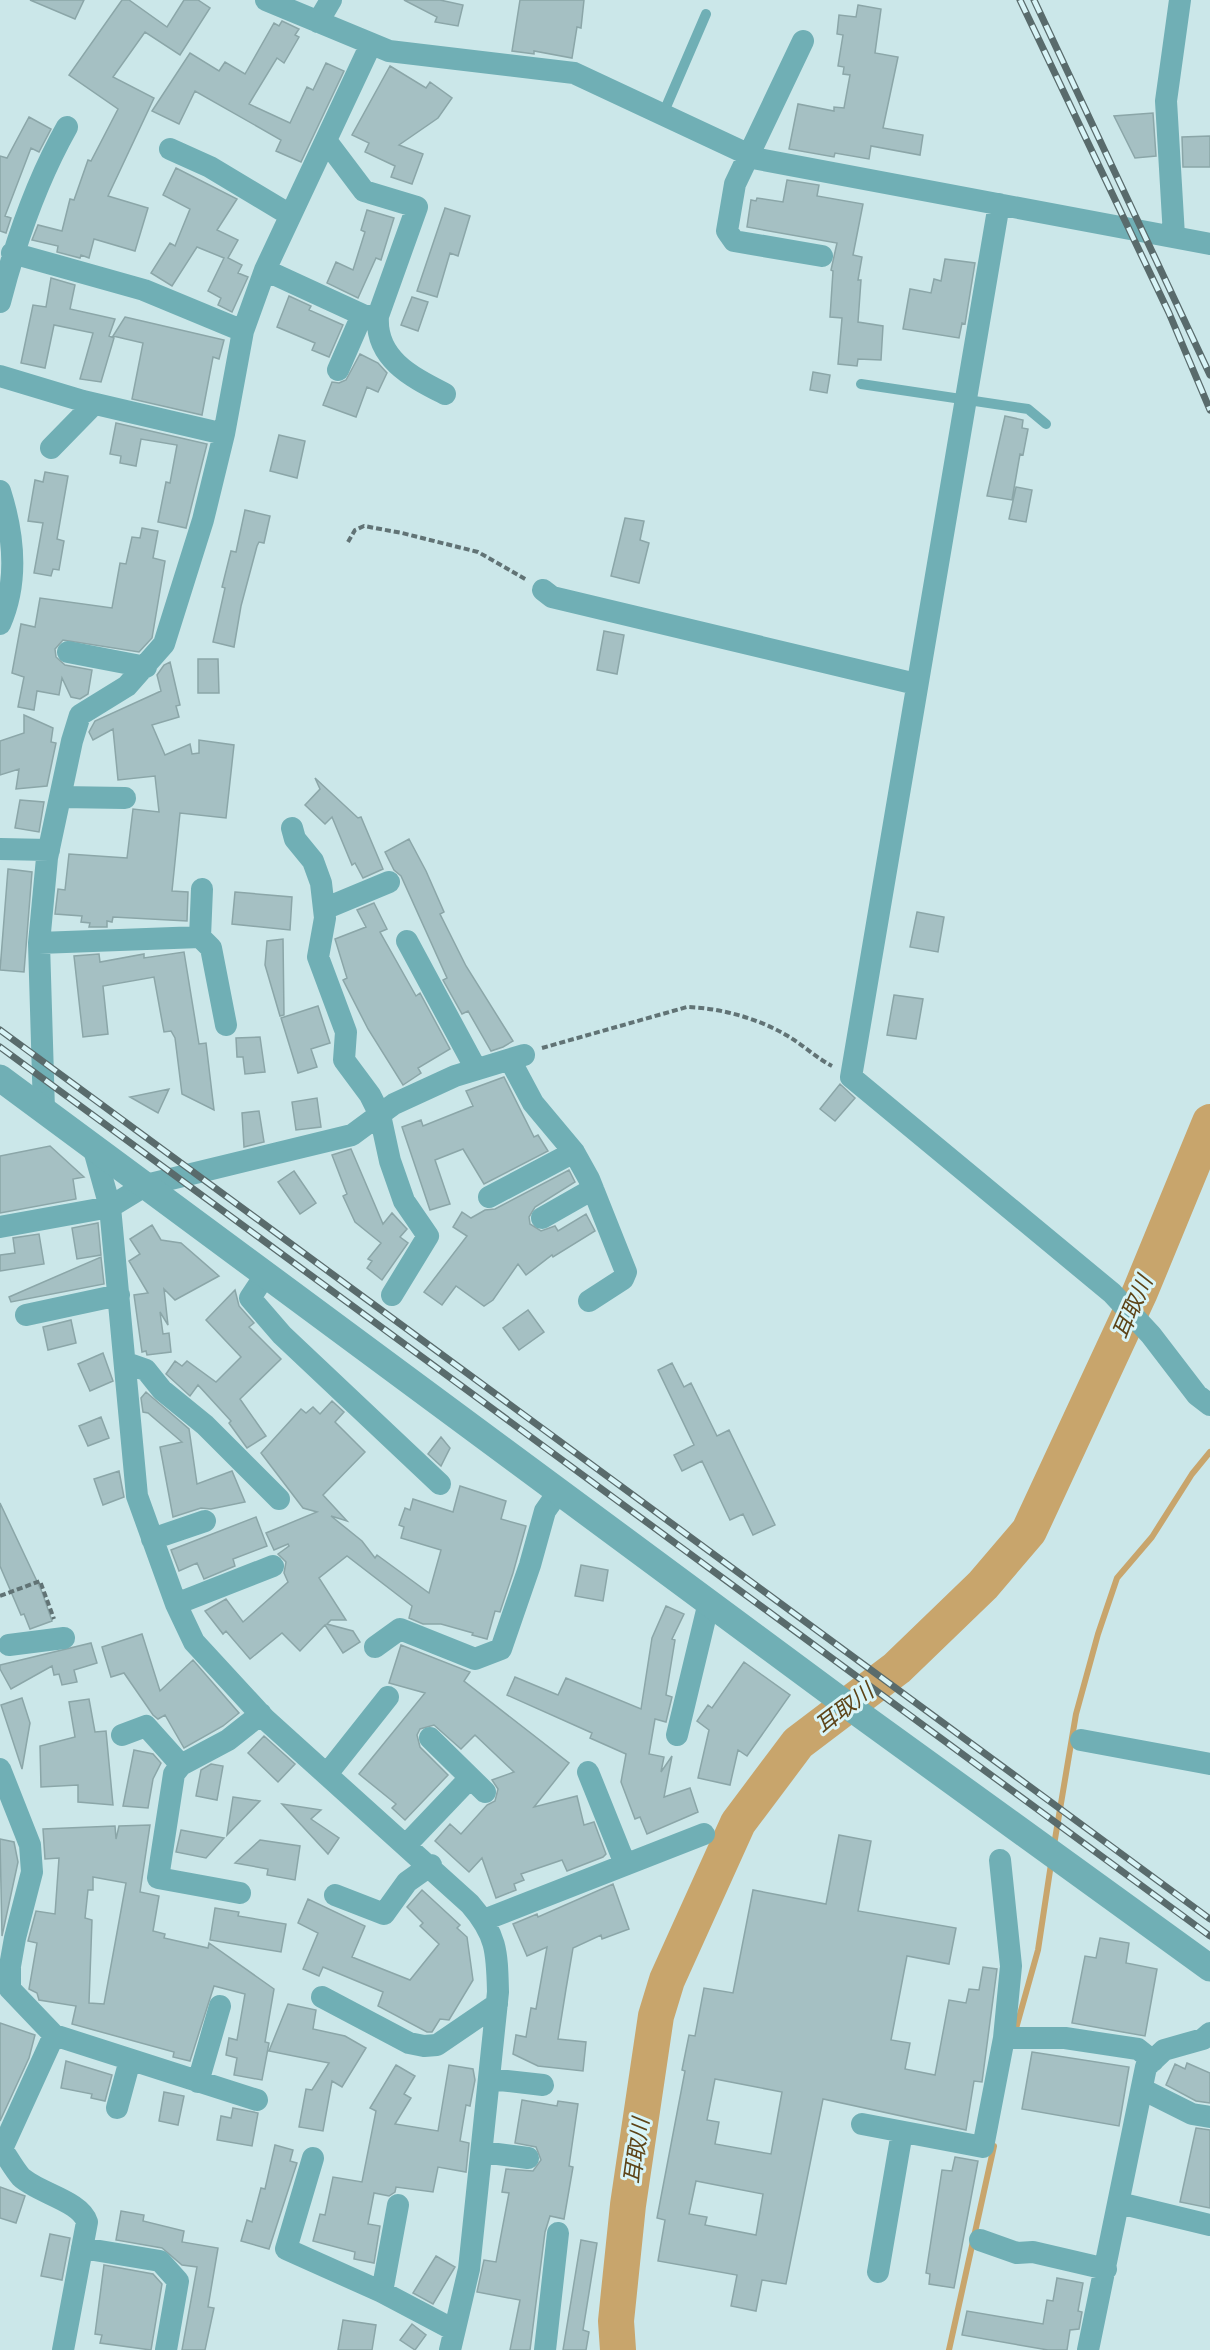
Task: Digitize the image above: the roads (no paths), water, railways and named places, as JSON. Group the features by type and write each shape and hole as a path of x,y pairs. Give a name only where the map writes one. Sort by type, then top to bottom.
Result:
{"street":[{"path":"266,0 389,51 567,71 758,159 1210,244"},
{"path":"318,22 331,0"},
{"path":"1174,236 1166,101 1180,0"},
{"path":"803,41 735,183 726,231 734,241 822,256"},
{"path":"44,1110 39,943 49,850 72,741 81,716 128,686 164,644 203,520 224,434 243,332 265,270 371,44"},
{"path":"0,302 12,253 44,169 67,127"},
{"path":"327,142 364,191 417,207 370,315 338,370"},
{"path":"170,149 210,167 290,215"},
{"path":"999,204 851,1077 1112,1293 1151,1335 1197,1395 1210,1405"},
{"path":"12,253 144,290 243,332"},
{"path":"265,270 370,315 384,348 396,365 408,375 445,394"},
{"path":"0,376 94,404 224,434"},
{"path":"51,448 94,404"},
{"path":"0,492 10,527 13,552 9,594 0,624"},
{"path":"543,590 552,597 916,684"},
{"path":"68,652 146,667"},
{"path":"61,797 125,798"},
{"path":"292,828 295,839 313,861 321,883 324,909 318,957 346,1032 344,1060 370,1095 380,1115 390,1161 405,1201 428,1236 392,1295"},
{"path":"0,849 49,850"},
{"path":"324,909 389,882"},
{"path":"200,937 202,889"},
{"path":"39,943 200,937 211,948 226,1025"},
{"path":"407,941 476,1070"},
{"path":"0,1227 110,1207 146,1185 352,1134 394,1104 455,1076 517,1057 533,1103 574,1152 593,1189 626,1272 623,1279 589,1301"},
{"path":"0,1078 709,1602 1210,1968"},
{"path":"93,1146 110,1207 137,1496 176,1604 194,1642 261,1714 431,1865 484,1920 497,1949 497,2004 469,2269 452,2340 382,2292 286,2249 313,2158"},
{"path":"489,1197 574,1152"},
{"path":"542,1218 593,1189"},
{"path":"266,1274 250,1298 282,1335 440,1484"},
{"path":"26,1315 119,1295"},
{"path":"126,1363 146,1370 162,1390 206,1425 279,1499"},
{"path":"375,1647 400,1629 475,1659 501,1649 530,1565 545,1511 559,1491"},
{"path":"152,1539 205,1521"},
{"path":"176,1604 273,1566"},
{"path":"677,1735 709,1602"},
{"path":"3,1640 62,1638"},
{"path":"327,1774 388,1697"},
{"path":"240,1893 158,1878 174,1774 181,1766 228,1740 261,1714"},
{"path":"122,1735 146,1726 181,1766"},
{"path":"407,1844 478,1785 430,1738"},
{"path":"1081,1740 1210,1764"},
{"path":"0,1769 30,1845 32,1872 15,1938 10,1966 10,1989 34,2011 54,2035 257,2100"},
{"path":"588,1772 625,1864"},
{"path":"484,1920 704,1834"},
{"path":"862,2124 983,2147 1011,2038 1011,1966 999,1860"},
{"path":"335,1895 384,1914 407,1882 431,1865"},
{"path":"322,1997 409,2043 424,2046 437,2045 497,2004"},
{"path":"198,2082 220,2006"},
{"path":"1088,2350 1146,2067 1164,2050 1203,2039 1210,2033"},
{"path":"54,2035 1,2149 20,2176 43,2192 78,2208 85,2214 87,2222 67,2349"},
{"path":"1011,2038 1065,2037 1138,2049 1153,2061"},
{"path":"117,2108 130,2060"},
{"path":"489,2079 543,2085"},
{"path":"1142,2089 1192,2114 1210,2117"},
{"path":"879,2272 902,2132"},
{"path":"482,2152 528,2158"},
{"path":"1119,2203 1210,2225"},
{"path":"382,2292 398,2205"},
{"path":"544,2350 558,2234"},
{"path":"980,2240 1017,2253 1033,2252 1106,2269"},
{"path":"82,2248 160,2261 178,2281 166,2350"}],"lane":[{"path":"663,114 706,14"},
{"path":"861,384 1028,409 1046,423"}],"waterway":[{"name":"耳取川","path":"618,2350 616,2321 628,2205 656,2016 667,1980 738,1823 798,1743 897,1668 983,1585 1029,1531 1140,1292 1210,1122"},
{"path":"1054,1845 1076,1714 1098,1634 1117,1578 1152,1537 1192,1474 1210,1452"},
{"path":"1015,2032 1038,1950 1051,1864"},
{"path":"949,2350 994,2146"}],"railway":[{"path":"1020,0 1169,313 1210,410"},
{"path":"1034,0 1210,375"},
{"path":"0,1030 1210,1919"},
{"path":"0,1047 1210,1936"}]}
